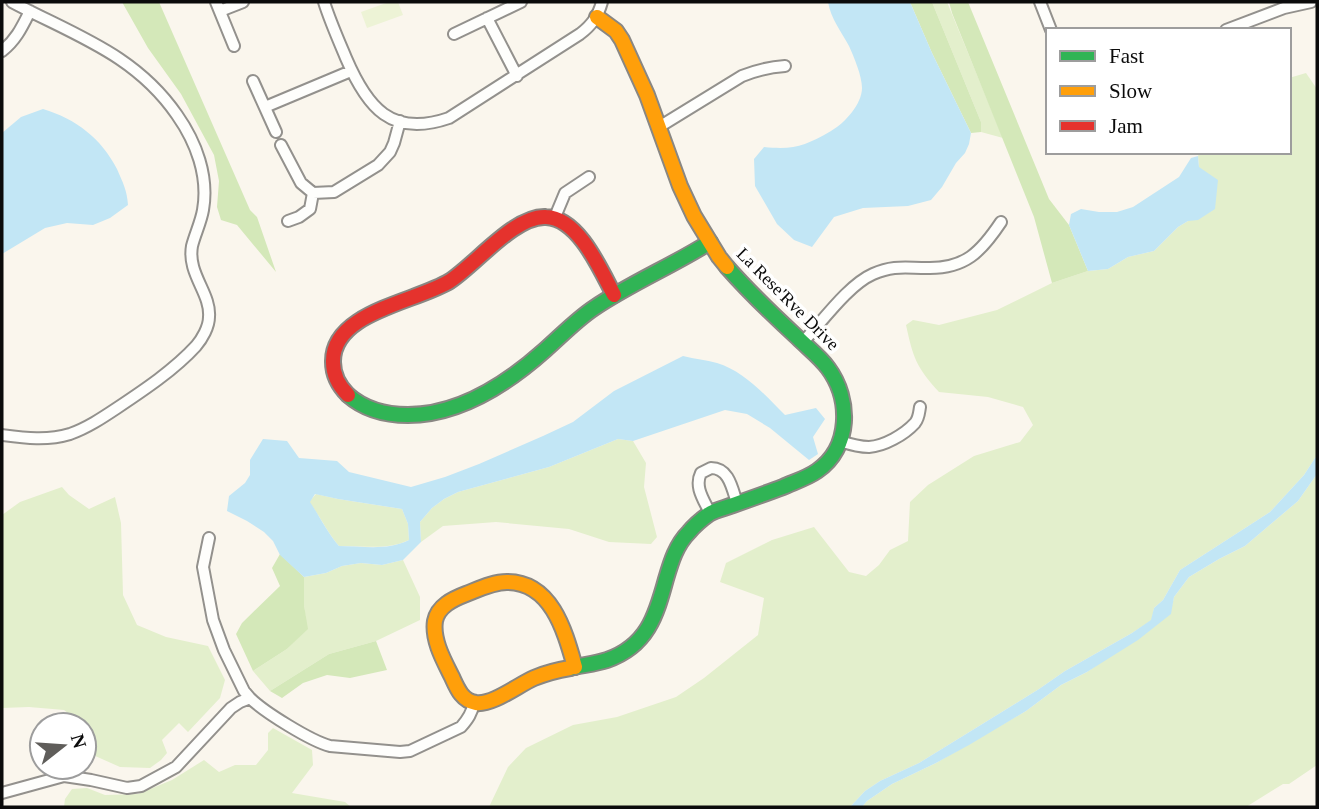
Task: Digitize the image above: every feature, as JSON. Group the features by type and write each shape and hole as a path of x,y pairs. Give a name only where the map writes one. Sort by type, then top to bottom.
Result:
{"street":[{"path":"2,435 53,438 91,425 144,391 197,345 209,318 209,310 191,257 202,213 204,183 197,153 178,117 153,86 123,60 103,47 12,2"},
{"path":"234,46 218,7 243,2"},
{"path":"324,2 361,91 387,116 412,124 449,118 517,76 590,27 603,2"},
{"path":"454,33 521,2"},
{"path":"1040,2 1050,28"},
{"path":"1231,28 1284,8 1311,2"},
{"path":"2,51 18,35 30,11"},
{"name":"La Rese'Rve Drive","path":"474,703 487,702 534,678 606,660 621,653 643,635 653,621 669,566 688,532 710,513 817,471 827,462 840,441 845,425 839,385 827,366 746,289 709,242 680,186 643,84 622,40 616,31 597,17"},
{"path":"487,18 517,76"},
{"path":"659,127 742,76 756,70 785,66"},
{"path":"265,107 351,71"},
{"path":"253,81 276,132"},
{"path":"281,145 302,183 313,193 334,192 378,165 390,152 400,121"},
{"path":"555,217 565,194 589,177"},
{"path":"288,221 310,209 313,193"},
{"path":"614,295 579,236 565,222 543,215 532,217 520,222 458,275 440,286 386,306 354,323 338,341 333,365 341,387 356,402 368,409 383,413 419,415 460,405 502,383 529,364 591,310 709,242"},
{"path":"803,342 849,292 867,277 895,267 941,268 963,261 983,247 1001,222"},
{"path":"840,441 869,447 888,442 914,424 920,407"},
{"path":"710,513 698,484 701,473 710,468 726,474 737,503"},
{"path":"209,538 203,566 213,620 223,650 244,691 254,703 320,743 330,746 410,751 461,727 474,703 458,691 434,628 444,606 491,584 516,583 538,592 548,601 568,642 575,667"},
{"path":"2,793 64,776 127,788 141,786 176,767 231,708 250,698"}],"green space":[{"path":"122,2 159,2 250,210 257,217 276,272 237,225 221,220 217,207 219,181 214,155 181,94 148,48"},
{"path":"389,2 398,2 403,15 367,28 361,12"},
{"path":"910,2 932,2 981,122 981,132 971,133"},
{"path":"932,2 947,2 1003,138 981,132 981,122"},
{"path":"949,2 968,2 1049,199 1069,225 1088,271 1052,283 1034,217"},
{"path":"1306,73 1317,89 1317,455 1304,475 1270,512 1180,570 1163,600 1154,608 1152,620 919,763 880,781 865,791 850,807 489,807 508,767 526,748 573,725 617,717 676,697 758,635 764,598 720,582 726,563 772,540 814,527 849,572 866,576 890,550 908,541 910,502 928,485 974,456 1020,442 1033,425 1023,407 988,397 939,392 916,361 906,325 913,320 939,325 997,310 1052,283 1088,271 1108,269 1128,257 1154,251 1178,227 1188,221 1199,167 1199,154 1291,154 1291,77"},
{"path":"618,439 633,441 646,463 644,487 657,537 651,544 609,542 569,529 496,522 443,526 421,542 420,522 444,499 458,492 549,467"},
{"path":"1317,474 1317,765 1246,807 862,807 892,784 936,763 1026,711 1170,614 1174,597 1189,577 1245,546 1298,501"},
{"path":"62,487 89,509 115,497 121,523 123,595 137,625 166,637 208,646 225,680 220,698 188,732 179,723 162,740 167,753 150,768 120,767 98,757 98,711 2,708 2,515 20,502"},
{"path":"316,494 402,509 408,524 409,540 383,546 339,546 309,502"},
{"path":"280,554 304,577 304,605 308,629 287,649 253,671 236,634 242,623 280,586 272,568"},
{"path":"403,560 420,597 420,620 376,641 329,654 270,691 253,671 287,649 307,629 304,577 326,573 342,566 361,563 382,565"},
{"path":"376,641 387,670 350,678 327,675 303,683 282,698 270,691 329,654"},
{"path":"273,728 312,750 313,765 292,793 345,802 351,807 64,807 65,799 72,789 87,788 105,795 138,794 172,780 204,760 219,772 235,765 256,765 268,750 268,733"}],"water":[{"path":"828,2 910,2 971,133 965,153 931,200 908,206 863,208 834,217 812,247 794,240 777,224 755,186 754,159 764,147 792,147 822,136 842,123 859,100 862,88 859,72"},
{"path":"43,109 77,124 103,148 121,178 128,205 110,218 93,225 67,223 45,228 2,254 2,133 21,117"},
{"path":"1198,156 1199,167 1218,180 1215,209 1198,220 1188,221 1178,227 1154,251 1128,257 1108,269 1088,271 1069,225 1071,214 1081,209 1117,212 1133,207 1179,177 1191,158"},
{"path":"683,356 717,363 745,378 785,415 816,408 825,419 813,437 818,454 809,460 770,428 747,414 725,410 633,441 618,439 549,467 458,492 432,508 420,522 421,542 403,560 382,565 361,563 342,566 326,573 304,577 280,555 273,541 264,532 227,511 229,496 245,483 250,475 250,460 263,439 287,441 299,458 337,461 349,472 411,487 479,464 573,422 614,391","holes":["315,494 402,509 408,524 409,540 384,547 339,546 310,502"]},
{"path":"1317,455 1317,474 1298,501 1245,546 1189,577 1174,597 1171,614 1138,640 1061,685 1026,711 969,745 892,784 862,807 850,807 865,791 880,781 919,763 1151,620 1154,608 1163,600 1180,570 1270,512 1304,475"}],"traffic: fast":[{"path":"348,395 369,408 400,415 427,414 464,403 515,374 594,308 710,242"},
{"path":"570,668 607,660 632,647 641,638 658,605 677,548 701,520 714,511 783,487 813,473 828,461 836,450 844,422 844,408 836,380 818,356 727,267"}],"traffic: slow":[{"path":"597,17 616,31 622,40 647,95 680,186 694,216 727,267"},
{"path":"570,668 534,678 490,701 471,702 458,690 439,650 435,621 443,607 461,596 491,584 522,584 535,590 554,611 575,667"}],"traffic: jam":[{"path":"348,395 337,380 333,362 336,345 346,331 378,311 450,281 509,232 534,218 546,217 569,226 587,247 614,295"}]}
